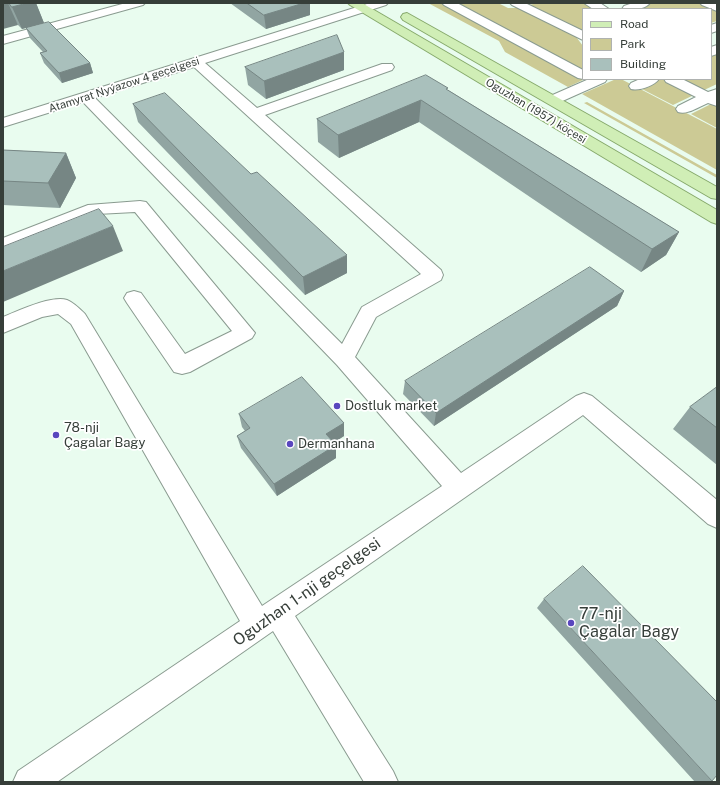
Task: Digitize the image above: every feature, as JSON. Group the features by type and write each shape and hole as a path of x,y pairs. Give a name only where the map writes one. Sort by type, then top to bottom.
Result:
{"main road":[{"name":"Oguzhan (1957) köçesi","path":"382,3 717,194"},
{"name":"Oguzhan (1957) köçesi","path":"359,6 717,218"}],"street":[{"path":"3,40 139,3"},
{"name":"Atamyrat Nyýazow 4 geçelgesi","path":"3,124 196,62 359,6 382,3"},
{"path":"448,3 582,74"},
{"path":"516,3 582,36"},
{"path":"590,3 601,8"},
{"path":"631,8 644,3"},
{"path":"706,3 717,8"},
{"path":"196,62 434,275 369,312 344,359"},
{"path":"255,114 387,67"},
{"path":"553,100 590,80"},
{"path":"636,86 650,80"},
{"path":"673,80 714,97"},
{"path":"86,97 344,359 458,487"},
{"path":"683,109 714,97"},
{"path":"3,245 94,209 140,206 245,333 182,366 134,298"},
{"path":"3,326 39,310 62,306 78,319 268,619 382,782"},
{"name":"Oguzhan 1-nji geçelgesi","path":"30,782 584,402 717,516"}],"green space":[{"path":"428,3 444,3 582,77 583,80 568,87 505,52 499,41"},
{"path":"452,3 492,3 500,4 508,8 521,8 574,34 582,45 582,71"},
{"path":"539,3 585,4 594,8 582,8 582,32 528,5"},
{"path":"652,3 700,3 717,10 717,21 712,23 712,8 639,8"},
{"path":"717,54 717,84 702,91 679,80 712,80 712,55"},
{"path":"614,80 623,80 717,129 717,170 582,94"},
{"path":"657,80 667,80 696,94 673,105 640,88"},
{"path":"587,102 717,175 717,178 584,103"},
{"path":"713,103 717,105 717,128 691,114"}],"building":[{"path":"9,3 27,3 12,7"},
{"path":"247,3 304,3 264,15"},
{"path":"49,22 90,63 59,73 40,53 47,51 26,28"},
{"path":"337,35 344,52 264,81 245,67"},
{"path":"426,75 448,88 446,89 679,232 652,249 421,100 338,135 317,119"},
{"path":"165,93 251,174 257,172 347,255 303,277 133,104"},
{"path":"3,150 66,153 48,183 3,181"},
{"path":"99,209 113,226 3,271 3,247"},
{"path":"590,267 624,291 436,413 405,381"},
{"name":"Dermanhana","path":"302,377 344,423 326,434 336,445 274,484 237,436 250,428 239,414"},
{"path":"717,387 717,428 690,407"},
{"path":"583,566 717,702 717,775 712,781 544,599"}],"place":[{"name":"Dostluk market","path":"337,406"},
{"name":"78-nji Çagalar Bagy","path":"56,435"},
{"name":"Dermanhana","path":"290,444"},
{"name":"77-nji Çagalar Bagy","path":"571,623"}]}
